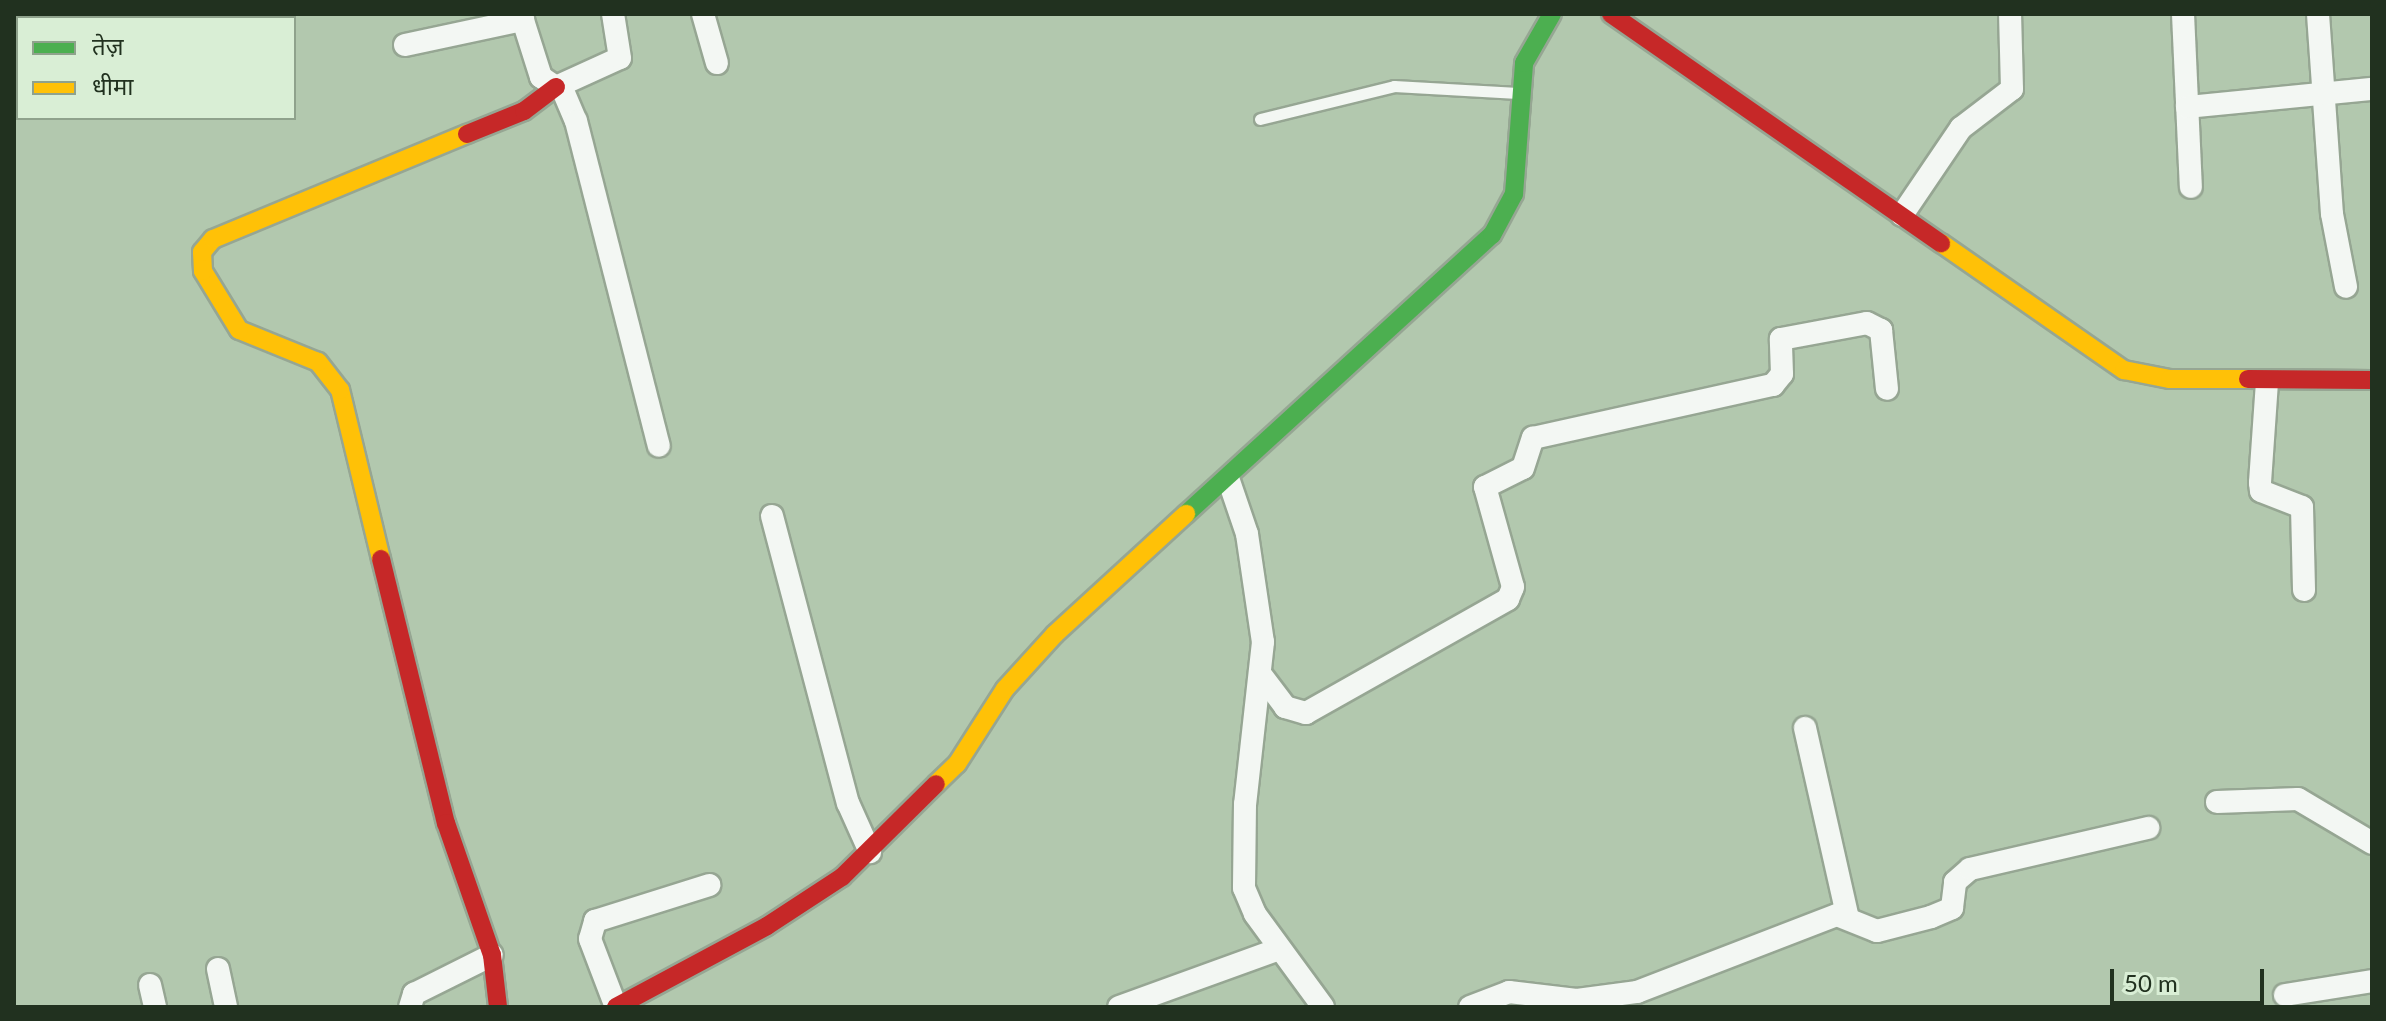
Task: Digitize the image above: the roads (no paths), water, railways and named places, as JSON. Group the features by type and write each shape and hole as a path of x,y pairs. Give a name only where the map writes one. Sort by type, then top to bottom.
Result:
{"street":[{"path":"498,1007 492,955 446,823 340,390 318,362 239,330 203,271 202,252 213,239 524,111 558,87 620,58 613,14"},
{"path":"703,14 717,63"},
{"path":"709,885 595,921 590,939 616,1007 767,926 870,852 957,764 1005,689 1055,634 1229,481 1505,220 1514,194 1518,93 1524,63 1552,14"},
{"path":"1611,14 1697,80 1902,215 2124,370 2170,379 2267,382 2372,380"},
{"path":"1902,215 1961,128 2010,93 2010,14"},
{"path":"2183,14 2191,187"},
{"path":"2318,14 2332,214 2346,287"},
{"path":"405,45 522,17 541,77 558,87 576,121 659,446"},
{"path":"2187,107 2372,89"},
{"path":"1262,676 1285,707 1306,713 1508,599 1513,587 1484,493 1488,483 1523,468 1533,438 1773,385 1782,374 1781,339 1867,323 1881,330 1887,389"},
{"path":"2267,382 2261,491 2302,507 2304,590"},
{"path":"1229,481 1259,588 1262,676 1242,876 1249,903 1323,1007"},
{"path":"772,516 848,803 870,852"},
{"path":"1805,728 1847,915"},
{"path":"2217,802 2298,799 2372,843"},
{"path":"1470,1007 1509,992 1577,1000 1637,992 1847,915 1877,931 1931,917 1952,908 1955,882 1970,869 2148,828"},
{"path":"1119,1007 1279,949"},
{"path":"410,1007 414,994 492,955"},
{"path":"218,969 226,1007"},
{"path":"2285,995 2372,981"}],"lane":[{"path":"1260,119 1394,86 1518,93"}]}
